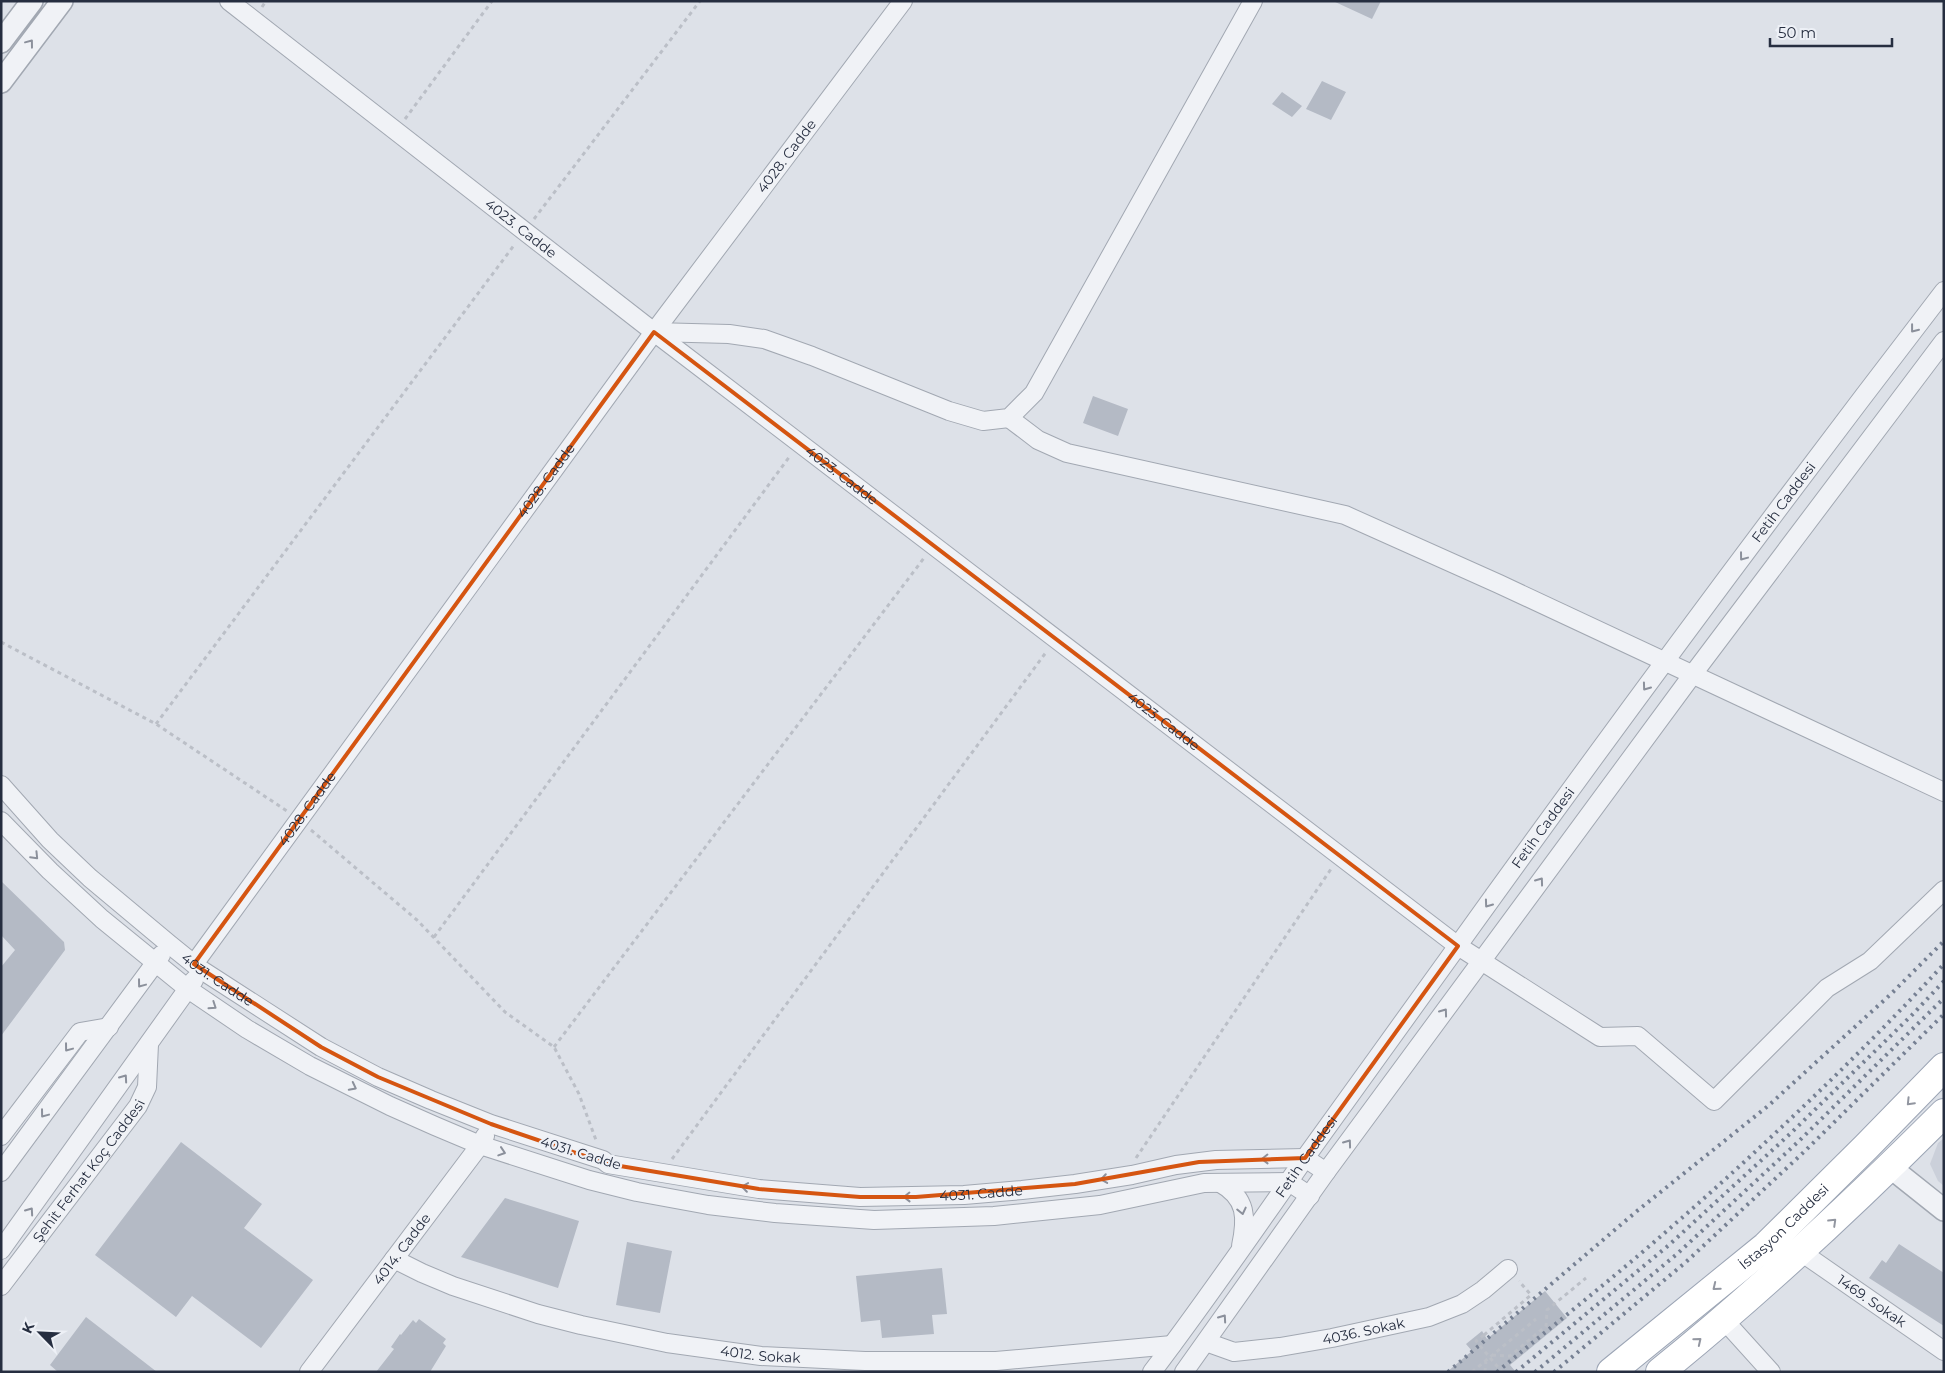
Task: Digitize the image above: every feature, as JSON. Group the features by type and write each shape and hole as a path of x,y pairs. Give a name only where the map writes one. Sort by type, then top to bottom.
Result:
{"main road":[{"name":"İstasyon Caddesi","path":"1611,1372 1766,1246 1944,1067"},
{"path":"1660,1372 1724,1320 1801,1252 1944,1113"}],"street":[{"path":"1,42 32,1"},
{"path":"1,82 62,1"},
{"name":"4023. Cadde","path":"230,1 654,332 1458,946 1600,1037 1638,1036 1714,1100 1827,988 1870,961 1944,890"},
{"name":"4028. Cadde","path":"197,966 299,819 654,332 902,1"},
{"path":"654,332 729,334 764,339 812,356 949,412 982,421 1009,418 1034,393 1253,1"},
{"name":"Fetih Caddesi","path":"1152,1372 1218,1284 1305,1158 1665,661 1840,425 1944,291"},
{"name":"Fetih Caddesi","path":"1184,1372 1326,1172 1693,674 1944,341"},
{"path":"1009,418 1038,440 1067,453 1346,515 1665,661 1944,792"},
{"name":"4031. Cadde","path":"1,785 50,840 90,878 169,944 197,966 321,1047 378,1077 491,1124 603,1160 608,1164 759,1189 860,1197 993,1193 1075,1184 1198,1162 1305,1158"},
{"name":"4031. Cadde","path":"1,821 50,871 102,919 188,989 247,1029 310,1066 390,1106 480,1145 589,1180 637,1192 708,1205 824,1217 883,1220 994,1216 1100,1205 1204,1183 1289,1182"},
{"path":"1,1172 169,944"},
{"name":"Şehit Ferhat Koç Caddesi","path":"1,1250 188,989 197,966"},
{"path":"1,1136 80,1032 109,1027"},
{"name":"Şehit Ferhat Koç Caddesi","path":"1,1286 138,1106 147,1087 149,1044"},
{"name":"4014. Cadde","path":"308,1372 480,1145 491,1124"},
{"path":"1305,1158 1326,1172"},
{"path":"1890,1167 1944,1210"},
{"path":"1289,1182 1310,1196"},
{"path":"1220,1183 1232,1190 1240,1200 1244,1214 1241,1249"},
{"name":"1469. Sokak","path":"1801,1252 1944,1350"},
{"name":"4012. Sokak","path":"394,1259 453,1286 538,1314 668,1343 761,1356 865,1361 996,1361 1172,1345"},
{"name":"4036. Sokak","path":"1206,1342 1234,1352 1280,1347 1429,1317 1462,1304 1483,1290 1508,1269"},
{"path":"1724,1320 1772,1372"}],"path":[{"path":"396,131 492,1"},
{"path":"156,724 524,231 700,1"},
{"path":"434,937 800,443"},
{"path":"554,1047 934,546"},
{"path":"661,1174 1056,638"},
{"path":"1,642 156,724 299,819 417,920 505,1012 554,1047 579,1094 603,1160"},
{"path":"1132,1175 1132,1163 1340,856"},
{"path":"1489,1357 1510,1356 1546,1326 1547,1310 1586,1278"},
{"path":"1502,1372 1476,1341 1531,1296"},
{"path":"1472,1372 1536,1319"},
{"path":"1485,1372 1489,1357"}],"highlighted area":[{"path":"654,332 1458,946 1305,1158 1199,1162 1075,1184 916,1197 860,1197 759,1189 608,1164 491,1124 378,1077 321,1047 194,964"}],"shaded area":[{"path":"1944,1138 1944,1186 1938,1181 1930,1164 1938,1143"}],"building":[{"path":"1333,1 1381,1 1372,19"},
{"path":"1322,81 1346,92 1331,120 1306,109"},
{"path":"1282,92 1302,106 1292,117 1272,104"},
{"path":"1093,396 1128,409 1118,436 1083,423"},
{"path":"1,881 64,942 65,950 1,1036 1,967 15,950 1,935"},
{"path":"181,1142 262,1204 244,1228 313,1280 261,1348 192,1296 176,1317 95,1255"},
{"path":"505,1198 579,1221 558,1288 461,1257"},
{"path":"627,1242 672,1251 660,1313 616,1305"},
{"path":"1899,1244 1944,1273 1944,1326 1869,1278 1882,1260 1886,1263"},
{"path":"942,1268 947,1314 932,1315 934,1334 882,1338 880,1320 861,1322 856,1276"},
{"path":"1545,1291 1567,1318 1510,1365 1516,1372 1447,1372 1472,1351 1466,1344 1482,1331 1487,1339"},
{"path":"86,1317 157,1372 58,1372 50,1365"},
{"path":"419,1319 446,1339 443,1343 446,1346 430,1372 376,1372 394,1349 391,1347 400,1334 413,1320 416,1323"}],"railway":[{"path":"1448,1372 1637,1211 1768,1106 1891,994 1944,941"},
{"path":"1497,1372 1640,1254 1734,1172 1841,1070 1944,964"},
{"path":"1516,1372 1669,1245 1791,1133 1913,1014 1944,981"},
{"path":"1535,1372 1677,1254 1799,1141 1944,998"},
{"path":"1554,1372 1686,1262 1806,1150 1944,1014"}]}
